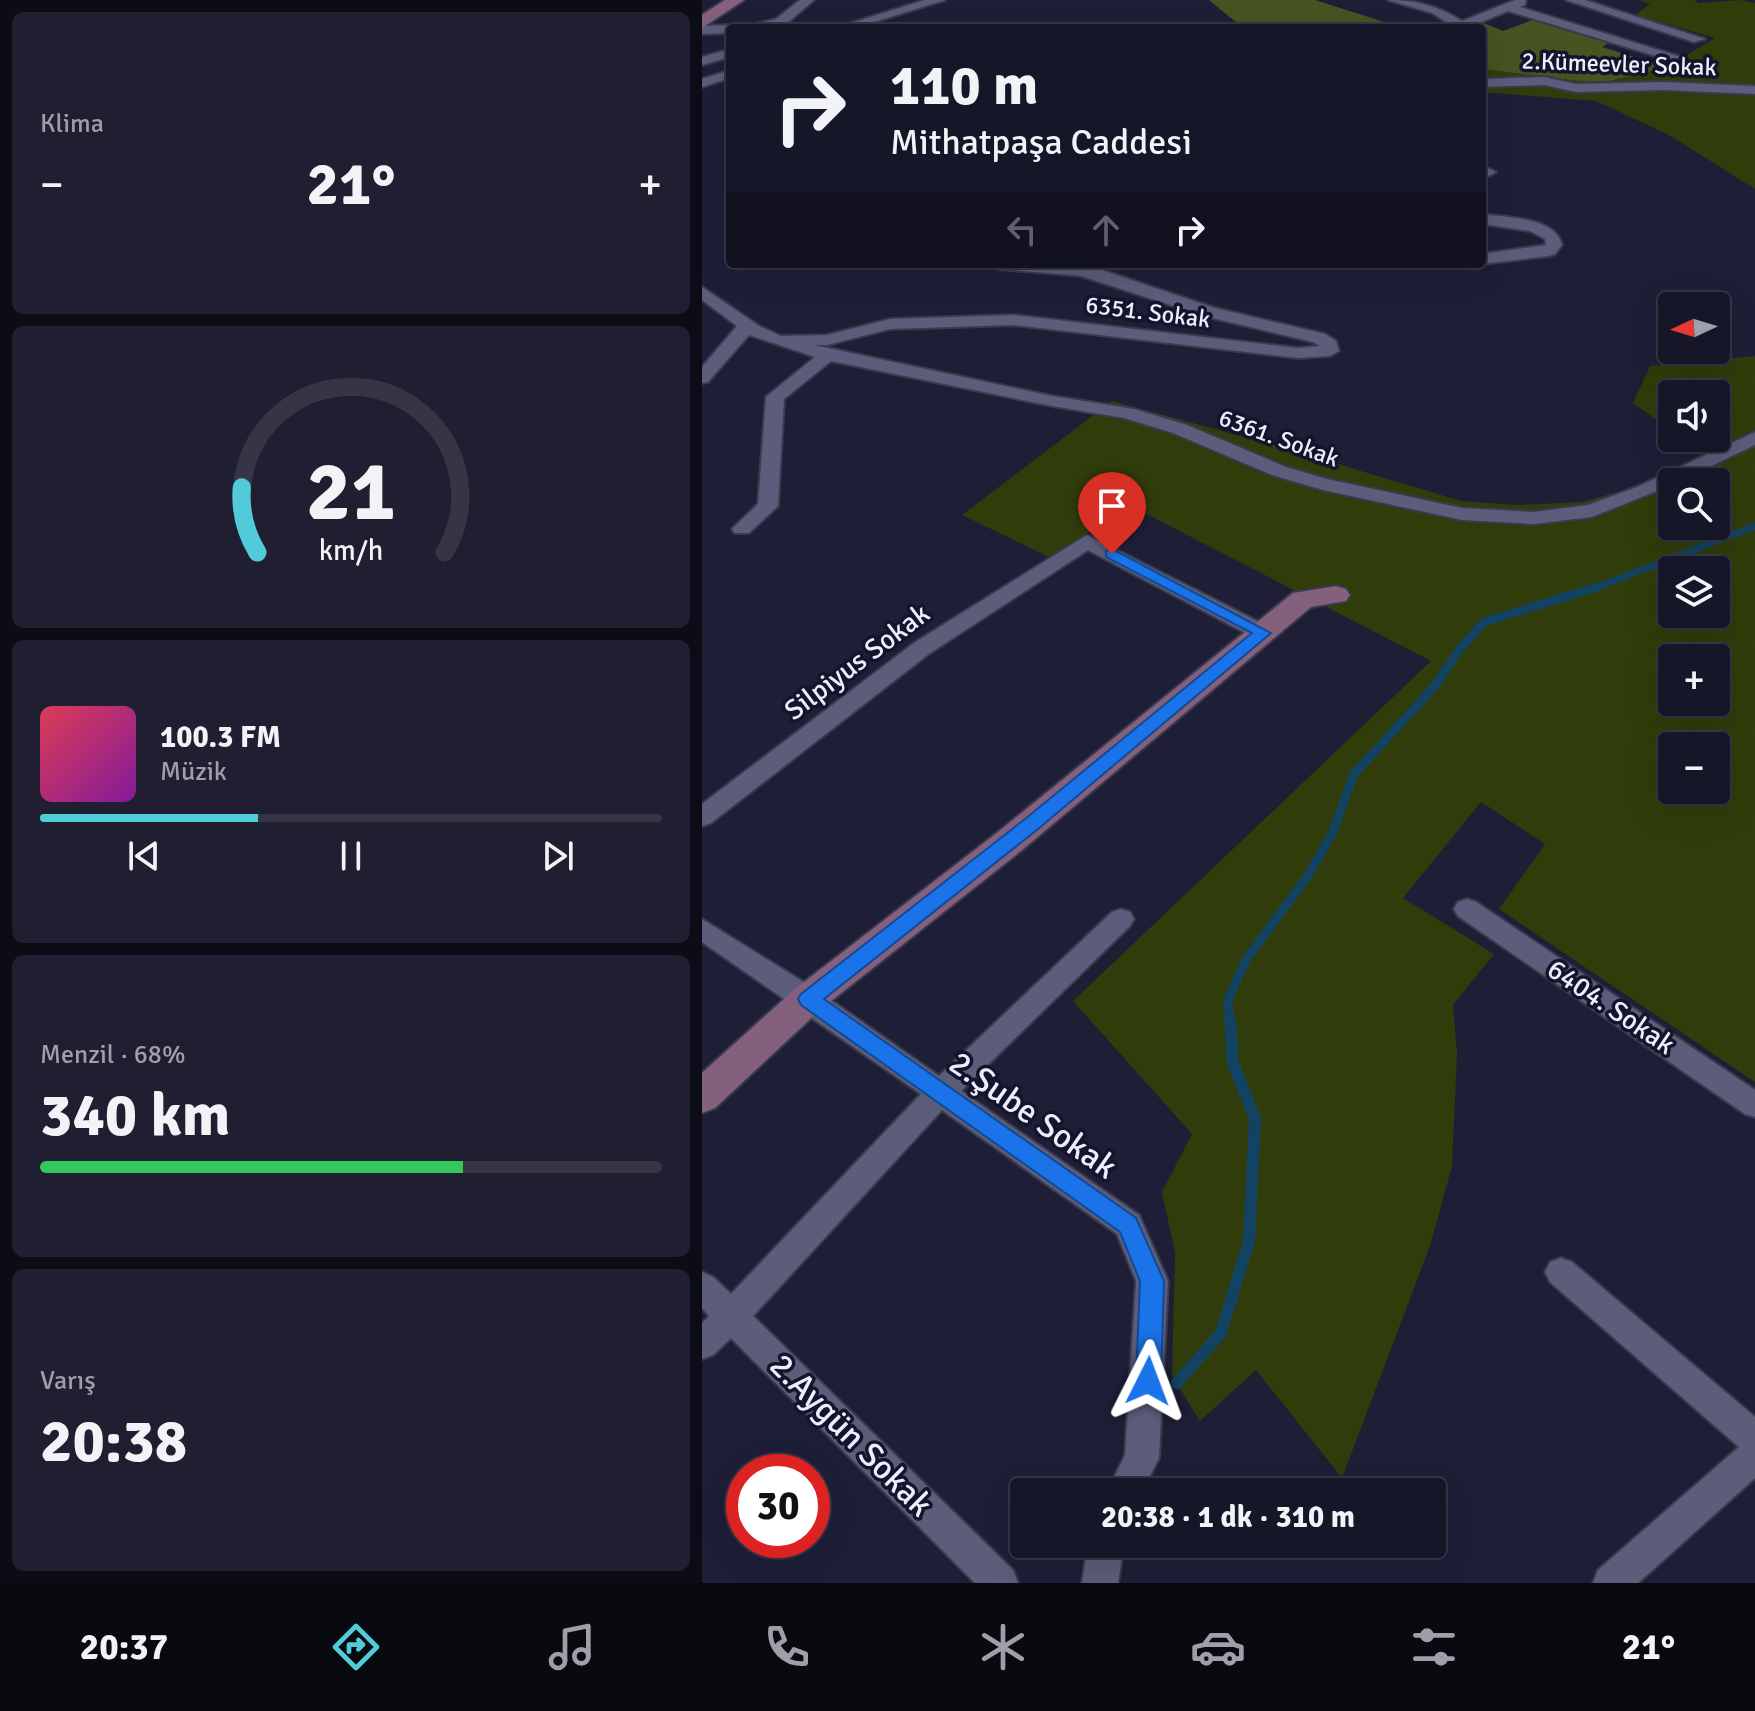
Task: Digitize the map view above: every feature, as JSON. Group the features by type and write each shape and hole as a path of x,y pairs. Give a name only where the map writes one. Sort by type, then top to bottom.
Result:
{"main road":[{"path":"702,23 736,0"},
{"path":"702,1097 808,999 1022,832 1303,599 1336,595"}],"street":[{"path":"768,24 780,22 808,0"},
{"path":"855,24 939,0"},
{"path":"1394,0 1436,10 1455,24"},
{"path":"1466,24 1527,0"},
{"path":"1572,0 1699,39"},
{"path":"1507,7 1674,57"},
{"path":"702,30 726,29"},
{"path":"702,61 726,56"},
{"path":"702,83 726,75"},
{"name":"2.Kümeevler Sokak","path":"1486,83 1544,81 1576,88 1663,86 1755,90"},
{"path":"1486,220 1534,227 1552,237 1554,245 1549,251 1486,259"},
{"name":"6351. Sokak","path":"702,292 747,326 779,341 827,340 890,324 1013,320 1298,353 1330,351 1330,345 1319,338 1210,312 1078,268"},
{"path":"702,378 747,326"},
{"name":"6361. Sokak","path":"779,341 828,355 1052,401 1127,413 1180,429 1279,471 1323,484 1462,514 1534,518 1592,511 1644,491 1755,438"},
{"path":"742,529 768,506 775,397 828,355"},
{"name":"Silpiyus Sokak","path":"702,817 922,648 1087,541 1263,633"},
{"name":"6404. Sokak","path":"1467,909 1755,1105"},
{"path":"702,1344 732,1316 939,1094 1121,919"},
{"name":"2.Şube Sokak","path":"702,929 808,999 1128,1225 1152,1281 1142,1458 1131,1478"},
{"path":"1561,1272 1755,1439"},
{"name":"2.Aygün Sokak","path":"702,1287 1000,1583"},
{"path":"1611,1583 1755,1455"},
{"path":"1100,1583 1104,1558"}],"green space":[{"path":"1209,0 1315,0 1390,24 1238,24"},
{"path":"1638,0 1694,0 1699,3 1741,0 1755,3 1755,189 1669,135 1596,101 1486,92 1486,69 1579,81 1667,67 1715,38 1635,15 1650,4"},
{"path":"1543,16 1620,36 1602,47 1667,67 1609,81 1579,81 1486,69 1486,24 1503,31"},
{"path":"1755,356 1755,1082 1499,909 1545,844 1481,802 1403,898 1494,954 1453,1005 1457,1053 1452,1166 1430,1246 1342,1478 1256,1370 1200,1421 1172,1376 1175,1253 1162,1192 1192,1134 1073,1001 1431,661 1131,506 1049,557 962,515 1112,401 1461,501 1516,505 1582,502 1643,485 1658,478 1658,540 1730,540 1730,468 1677,468 1703,455 1699,452 1730,452 1730,380 1658,380 1658,421 1633,403 1650,366 1730,364 1730,358"}],"waterway":[{"path":"1592,589 1755,526"},
{"path":"1230,1022 1228,1000 1246,960 1307,877 1332,834 1354,774 1435,686 1459,650 1484,622 1597,587"},
{"path":"1177,1383 1221,1333 1249,1241 1255,1119 1233,1063 1230,1020"}],"route":[{"path":"1112,554 1263,633 1031,824 808,999 1128,1225 1152,1281 1148,1381"}]}
